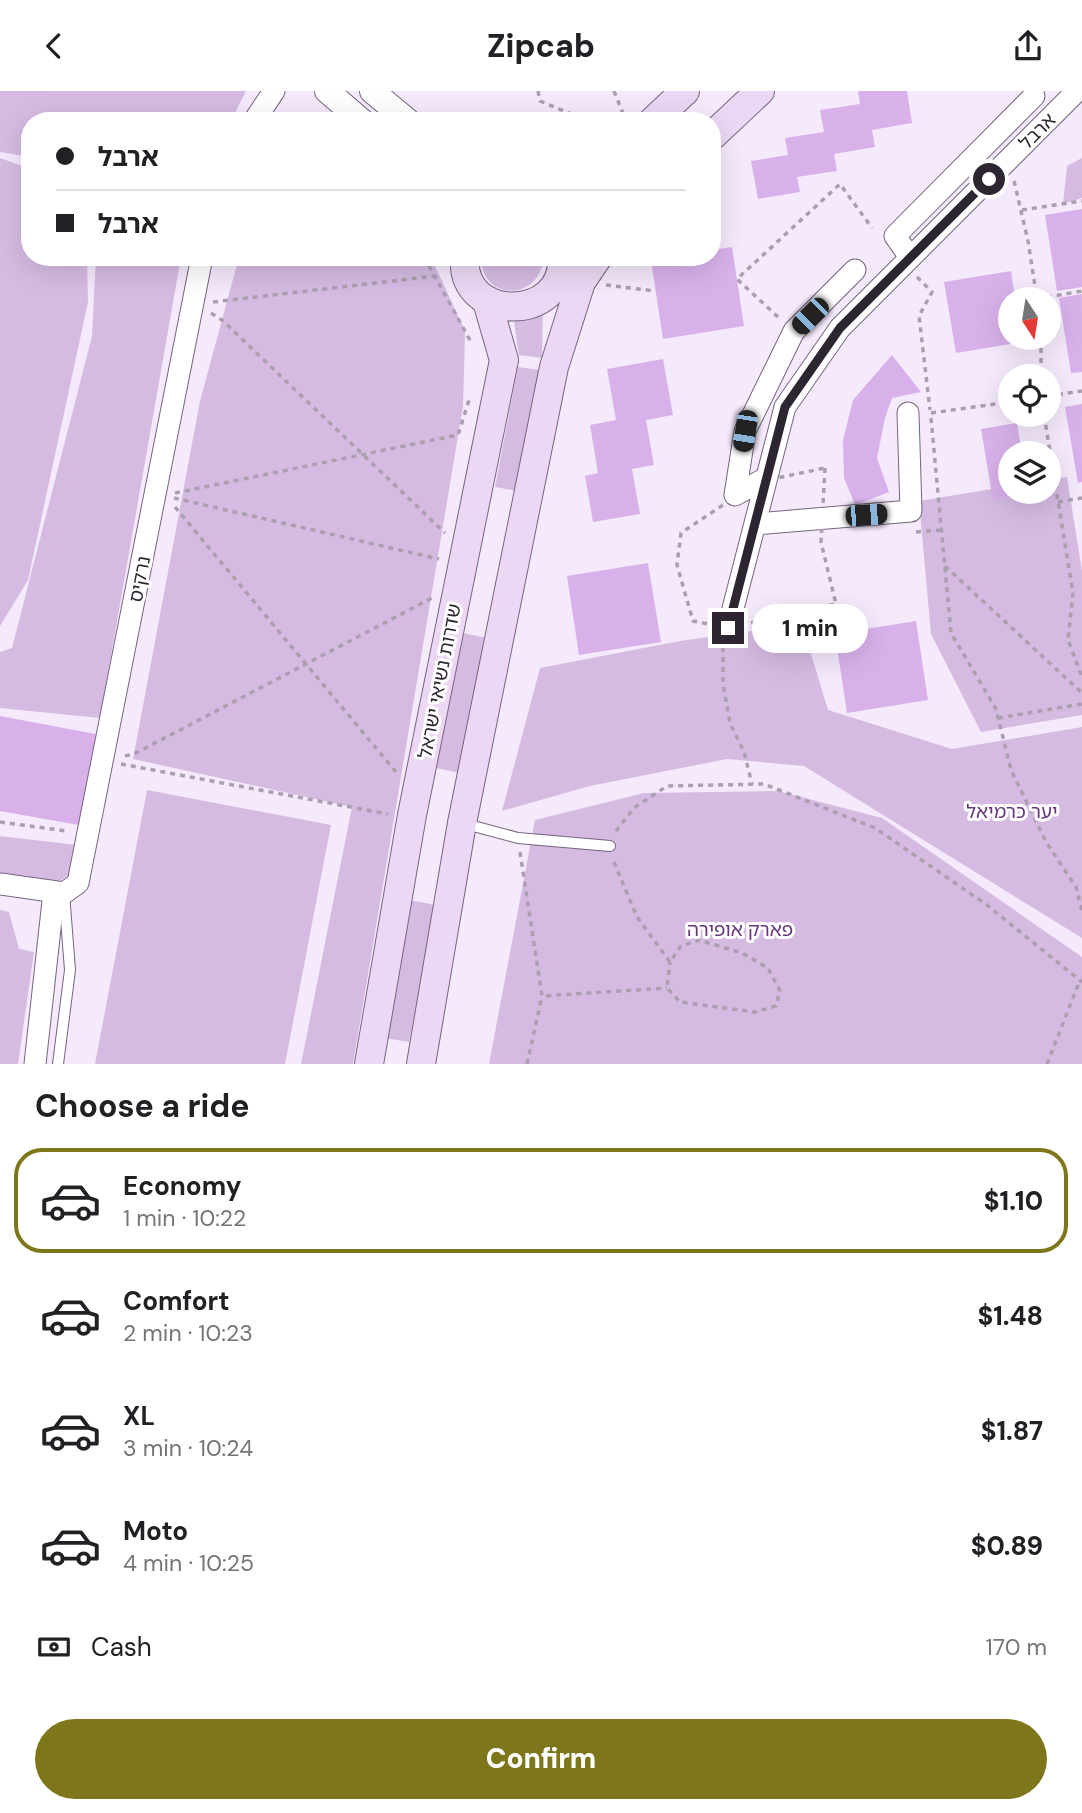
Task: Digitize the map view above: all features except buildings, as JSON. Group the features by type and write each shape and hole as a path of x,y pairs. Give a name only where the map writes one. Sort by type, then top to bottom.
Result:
{"main road":[{"path":"663,112 685,91"},
{"path":"721,128 760,91"},
{"name":"שדרות נשיאי ישראל","path":"369,1064 412,815 504,360 487,301 468,278 466,266"},
{"path":"487,301 501,307 531,305 545,298 562,266"},
{"path":"554,367 562,266"},
{"path":"421,1064 462,823 554,367 581,282 598,271"}],"street":[{"path":"260,112 274,91"},
{"path":"327,91 352,112"},
{"path":"372,91 397,112"},
{"name":"ארבל","path":"728,628 785,407 840,328 1077,91"},
{"path":"907,260 895,236 1034,96"},
{"name":"נרקיס","path":"35,1064 59,893 78,883 200,266"},
{"path":"766,478 735,495 745,431 794,331 855,270"},
{"path":"755,524 911,511 908,413"},
{"path":"0,884 59,893"}],"lane":[{"path":"462,823 518,838 610,846"},
{"path":"58,1064 70,970 59,893"}],"path":[{"path":"538,91 540,101 566,112"},
{"path":"614,91 622,112"},
{"path":"1009,159 1035,287"},
{"path":"794,331 737,279 840,184 879,236"},
{"path":"1021,210 1082,201"},
{"path":"872,228 882,220"},
{"path":"907,260 932,292 919,316 931,413 951,633 998,718 1011,770 1046,842 1076,887 1082,911"},
{"path":"429,266 476,349"},
{"path":"598,271 655,291"},
{"path":"193,302 227,302 443,275"},
{"path":"1061,295 1082,291"},
{"path":"193,302 222,320 443,529 462,566"},
{"path":"1061,394 1082,391"},
{"path":"156,493 183,493 458,435 470,396"},
{"path":"931,413 998,404"},
{"path":"156,493 462,566"},
{"path":"156,493 180,510 401,779"},
{"path":"1061,502 1082,498"},
{"path":"1058,504 1073,593 1068,640 1082,677"},
{"path":"944,565 1082,693"},
{"path":"103,761 134,754 431,600 462,566"},
{"path":"1073,593 1082,591"},
{"path":"728,628 723,639 723,684 730,723 744,753 752,784"},
{"path":"998,718 1082,704"},
{"path":"103,761 395,815 412,815"},
{"path":"670,962 636,917 615,869 610,846 614,833 634,807 667,786 764,784 875,828 987,905 1081,981 1047,1064"},
{"path":"0,822 88,833"},
{"path":"518,838 542,996 527,1064"},
{"path":"699,940 742,953 768,968 780,991 776,1006 755,1012 689,1006 673,997 667,988 670,962 681,946 699,940"},
{"path":"542,996 667,988"}],"green space":[{"path":"0,91 246,91 236,112 21,112 21,156 0,152"},
{"path":"0,158 21,166 21,266 87,266 88,302 28,580 0,626"},
{"path":"1082,158 1082,198 1063,204 1067,166"},
{"path":"96,266 179,266 100,718 0,708 0,652 12,648 92,336"},
{"path":"237,266 435,266 465,331 463,406 353,1064 301,1064 352,807 133,759 200,401"},
{"path":"482,266 542,266 531,283 510,291 490,282"},
{"path":"543,308 542,358 519,355 513,315"},
{"path":"518,367 540,370 517,491 495,487"},
{"path":"1067,477 1082,571 1082,715 981,732 931,634 919,501 998,488 998,504 1061,504 1061,478"},
{"name":"יער כרמיאל","path":"802,624 828,710 952,749 1082,727 1082,938 804,766 727,759 590,786 502,811 540,668 680,641"},
{"path":"463,633 487,638 460,773 436,768"},
{"path":"147,790 331,825 285,1064 95,1064"},
{"name":"פארק אופירה","path":"778,791 882,818 1082,957 1082,1064 489,1064 535,820 644,793"},
{"path":"0,836 85,846 77,870 54,884 0,876"},
{"path":"409,900 436,905 409,1042 385,1038"},
{"path":"0,910 9,912 19,949 34,952 18,1064 0,1064"}],"route":[{"path":"728,628 785,407 840,328 989,179"}]}
